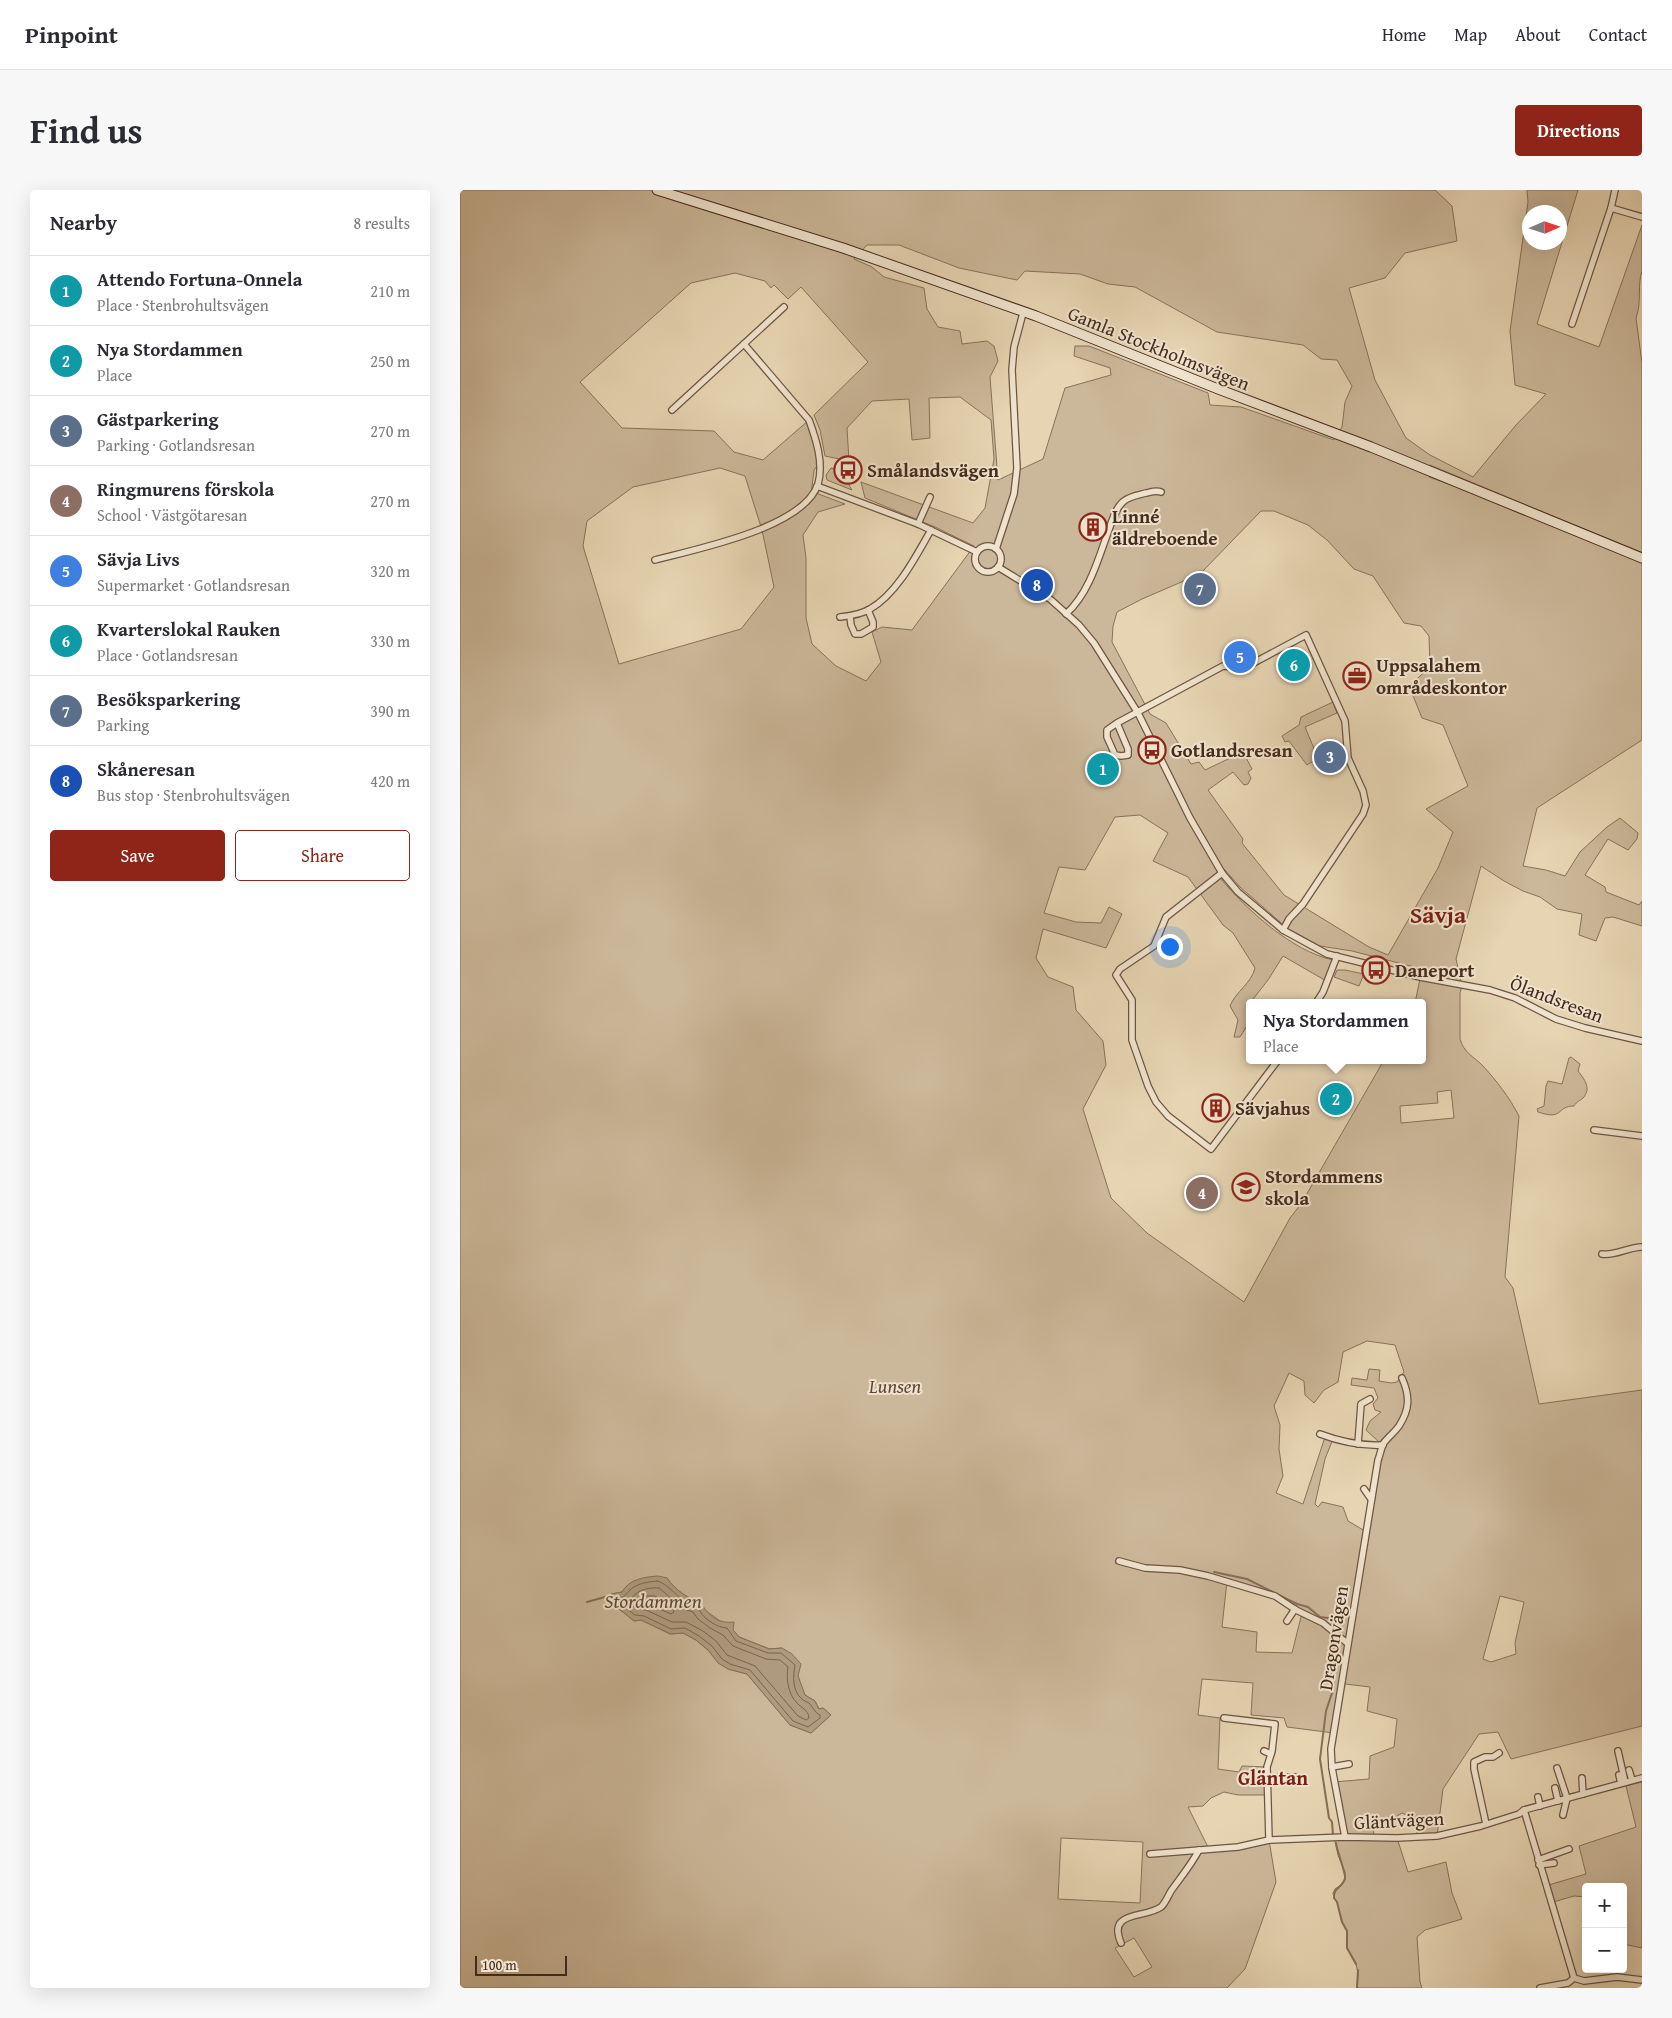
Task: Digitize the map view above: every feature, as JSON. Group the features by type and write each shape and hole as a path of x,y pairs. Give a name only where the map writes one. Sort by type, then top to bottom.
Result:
{"main road":[{"name":"Gamla Stockholmsvägen","path":"657,190 843,248 1023,313 1371,447 1642,558"}],"street":[{"path":"1572,324 1611,208 1615,190"},
{"path":"1611,208 1642,217"},
{"path":"672,410 784,307"},
{"path":"996,549 986,546 977,552 974,560 981,571 990,572 998,566 1000,558 996,549 1014,494 1017,468 1012,370 1014,347 1023,313"},
{"path":"655,560 762,530 786,518 811,496 818,486 821,472 820,463 809,420 744,344"},
{"path":"818,486 918,524 977,552"},
{"path":"1066,614 1077,604 1088,585 1116,512 1123,502 1132,497 1156,491 1161,492"},
{"path":"918,524 930,497"},
{"path":"840,617 868,610 889,593 913,562 931,530"},
{"name":"Ölandsresan","path":"998,566 1050,599 1094,643 1138,713 1190,818 1222,873 1238,892 1283,930 1327,954 1462,986 1490,990 1515,998 1556,1019 1585,1028 1642,1041"},
{"path":"850,616 855,634 861,634 873,627 868,610"},
{"path":"1117,723 1128,749 1128,754 1125,756 1115,755 1107,737 1107,730 1117,723 1223,666 1244,668 1306,635 1345,721 1348,758 1363,791 1366,805 1363,814 1303,904 1289,919 1283,930"},
{"path":"1222,873 1166,917 1154,946 1120,969 1116,975 1132,1000 1132,1040 1148,1086 1156,1102 1168,1116 1211,1149 1275,1064"},
{"path":"1318,999 1328,982 1337,956"},
{"path":"1594,1130 1642,1136"},
{"path":"1602,1254 1609,1255 1635,1247 1642,1247"},
{"path":"1320,1434 1340,1442 1382,1445 1399,1426 1407,1410 1408,1390 1402,1378"},
{"path":"1358,1444 1356,1433 1361,1404 1370,1399"},
{"name":"Dragonvägen","path":"1344,1837 1332,1767 1331,1749 1371,1499 1382,1445"},
{"path":"1364,1489 1371,1499"},
{"path":"1119,1561 1145,1568 1180,1570 1208,1576 1275,1596 1295,1610 1323,1623 1347,1643"},
{"path":"1287,1621 1295,1610"},
{"path":"1224,1718 1275,1724 1272,1754 1267,1767 1265,1802 1269,1840"},
{"path":"1264,1751 1272,1754"},
{"path":"1618,1752 1626,1782"},
{"path":"1486,1824 1480,1810 1474,1762 1499,1754"},
{"path":"1332,1767 1349,1764"},
{"path":"1557,1768 1566,1798 1563,1815"},
{"path":"1626,1782 1629,1770"},
{"path":"1619,1775 1626,1782"},
{"path":"1267,1778 1295,1777"},
{"path":"1582,1778 1588,1795"},
{"name":"Gläntvägen","path":"1150,1854 1238,1847 1269,1840 1438,1836 1486,1824 1519,1814 1524,1810 1566,1798 1588,1795 1642,1778"},
{"path":"1555,1788 1558,1801"},
{"path":"1538,1797 1540,1806"},
{"path":"1524,1810 1550,1903 1574,1978"},
{"path":"1538,1862 1568,1849"},
{"path":"1121,1944 1117,1934 1119,1925 1126,1918 1161,1907 1188,1871 1199,1850"},
{"path":"1538,1862 1554,1863"},
{"path":"1543,1900 1550,1903"},
{"path":"1574,1978 1584,1981 1617,1977 1642,1980"},
{"path":"1540,1988 1563,1986 1574,1978"}],"green space":[{"name":"Lunsen","path":"460,190 1435,190 1452,206 1457,241 1405,253 1385,278 1349,288 1375,380 1406,438 1430,455 1473,477 1516,425 1546,394 1515,385 1510,331 1522,245 1522,250 1560,250 1537,324 1599,347 1642,225 1642,271 1636,318 1642,363 1642,553 1430,465 1429,477 1490,499 1642,563 1642,740 1537,808 1523,866 1565,876 1580,852 1607,827 1620,818 1638,833 1637,839 1628,850 1608,839 1585,875 1605,887 1606,892 1639,905 1642,901 1642,926 1613,917 1605,918 1596,941 1579,935 1582,914 1557,909 1540,897 1523,891 1481,866 1456,959 1462,986 1460,993 1460,1039 1462,1044 1466,1051 1498,1083 1519,1116 1505,1277 1513,1288 1539,1404 1642,1390 1642,1726 1511,1759 1498,1732 1479,1734 1443,1789 1437,1836 1418,1837 1414,1818 1402,1813 1391,1820 1373,1821 1374,1838 1397,1838 1408,1872 1446,1862 1452,1893 1462,1919 1425,1930 1417,1937 1422,1988 1357,1988 1358,1973 1356,1964 1347,1948 1347,1931 1342,1922 1333,1893 1345,1880 1345,1872 1338,1855 1334,1837 1344,1837 1334,1782 1369,1779 1370,1756 1394,1747 1397,1719 1367,1711 1370,1687 1345,1684 1341,1685 1334,1733 1287,1727 1284,1718 1251,1715 1253,1683 1202,1679 1198,1715 1220,1718 1218,1769 1239,1772 1242,1766 1267,1767 1267,1795 1238,1795 1224,1792 1211,1798 1203,1806 1188,1807 1209,1849 1269,1840 1276,1882 1245,1969 1227,1988 460,1988","holes":["867,245 899,245 959,268 1017,280 1025,271 1080,274 1108,284 1135,287 1217,332 1303,345 1321,359 1337,360 1352,386 1345,402 1342,427 1334,440 1241,407 1210,405 1208,393 1089,346 1075,346 1074,356 1110,368 1111,375 1065,388 1043,459 998,480 990,377 998,361 994,346 987,341 962,344 960,331 938,327 927,309 924,288 884,277 872,267 854,259","735,273 765,281 771,288 774,285 788,299 801,287 868,362 814,415 820,430 825,456 849,461 847,428 872,401 909,399 912,440 930,438 929,398 960,397 991,420 994,459 985,508 973,523 861,482 865,498 935,527 974,546 912,630 882,627 872,632 881,662 866,681 836,666 812,644 806,618 806,558 803,535 818,512 845,504 816,493 811,495 814,470 820,463 809,420 763,460 734,452 714,431 622,428 580,382 691,283","720,468 745,476 762,530 774,587 741,629 619,664 583,546 587,521 633,487","1261,511 1274,511 1308,525 1327,540 1354,569 1373,576 1404,623 1421,626 1429,636 1430,667 1409,686 1422,718 1443,725 1468,786 1426,809 1453,832 1438,868 1388,955 1369,947 1284,895 1242,843 1243,839 1208,790 1233,772 1244,785 1248,784 1251,778 1248,772 1252,769 1243,752 1205,770 1199,762 1191,764 1166,723 1150,714 1112,642 1113,626 1117,612 1200,574","1451,1090 1454,1118 1401,1123 1400,1106 1438,1103 1437,1092","1367,1341 1395,1345 1404,1372 1397,1382 1391,1383 1379,1381 1380,1370 1369,1369 1367,1380 1352,1378 1351,1385 1374,1388 1378,1398 1373,1404 1375,1410 1381,1412 1370,1421 1366,1430 1380,1443 1365,1531 1348,1521 1343,1507 1322,1502 1318,1507 1315,1504 1325,1459 1333,1439 1328,1437 1324,1440 1303,1504 1276,1493 1283,1476 1279,1449 1280,1425 1274,1406 1289,1373 1304,1381 1305,1395 1314,1403 1324,1390 1338,1382 1343,1352","667,1578 677,1590 691,1599 700,1602 706,1611 733,1630 739,1637 770,1649 782,1648 798,1676 805,1695 815,1701 819,1709 823,1708 831,1715 811,1733 790,1725 747,1674 728,1669 719,1663 696,1640 683,1633 670,1634 641,1620 634,1621 613,1604 612,1594","1227,1581 1275,1596 1302,1613 1292,1653 1256,1652 1257,1632 1222,1627","1500,1596 1524,1602 1515,1643 1516,1654 1491,1662 1483,1659","1061,1838 1143,1842 1140,1903 1058,1899","1134,1938 1152,1967 1134,1977 1115,1948"]},
{"name":"Lunsen","path":"1527,190 1578,190 1567,226 1567,205 1528,205"},
{"path":"831,468 841,473 852,490 827,480 826,475"},
{"path":"1333,702 1337,713 1305,727 1318,758 1307,765 1289,741 1285,742 1282,736 1299,725 1301,717"},
{"path":"1337,970 1364,974 1359,986 1334,977"},
{"path":"1571,1057 1580,1064 1578,1071 1586,1084 1586,1094 1574,1106 1564,1108 1556,1114 1538,1112 1537,1109 1544,1106 1548,1081 1562,1084 1569,1058"},
{"path":"1642,1778 1642,1948 1627,1945 1627,1883 1582,1883 1582,1897 1574,1896 1550,1903 1545,1886 1586,1874 1579,1846 1636,1827 1625,1782"}],"water":[{"name":"Stordammen","path":"658,1576 667,1578 682,1593 700,1602 714,1618 723,1622 734,1622 733,1630 739,1637 769,1649 782,1648 792,1654 801,1664 798,1676 805,1695 815,1701 819,1709 823,1708 831,1715 811,1733 790,1725 747,1674 728,1669 718,1663 708,1650 696,1640 683,1633 671,1634 641,1620 634,1621 613,1604 611,1594 622,1592 633,1581"}],"waterway":[{"path":"1214,1572 1247,1579 1297,1604 1308,1607 1320,1617 1328,1618 1335,1626 1334,1630"},
{"path":"587,1602 612,1595"},
{"path":"1333,1835 1320,1759 1326,1711 1332,1693 1334,1636"},
{"path":"1336,1843 1345,1878 1335,1892 1334,1898 1347,1931 1347,1948 1356,1964"},
{"path":"1357,1988 1358,1970"}],"place":[{"name":"Smålandsvägen","path":"848,470"},
{"name":"Linné äldreboende","path":"1093,527"},
{"name":"Skåneresan","path":"1037,585"},
{"name":"Besöksparkering","path":"1200,589"},
{"name":"Sävja Livs","path":"1240,657"},
{"name":"Kvarterslokal Rauken","path":"1294,665"},
{"name":"Uppsalahem områdeskontor","path":"1357,676"},
{"name":"Gotlandsresan","path":"1152,750"},
{"name":"Gästparkering","path":"1330,757"},
{"name":"Attendo Fortuna-Onnela","path":"1103,769"},
{"name":"Daneport","path":"1376,970"},
{"name":"Nya Stordammen","path":"1336,1099"},
{"name":"Sävjahus","path":"1216,1108"},
{"name":"Stordammens skola","path":"1246,1187"},
{"name":"Ringmurens förskola","path":"1202,1193"}],"district":[{"name":"Sävja","path":"1438,914"},
{"name":"Gläntan","path":"1273,1777"}]}
